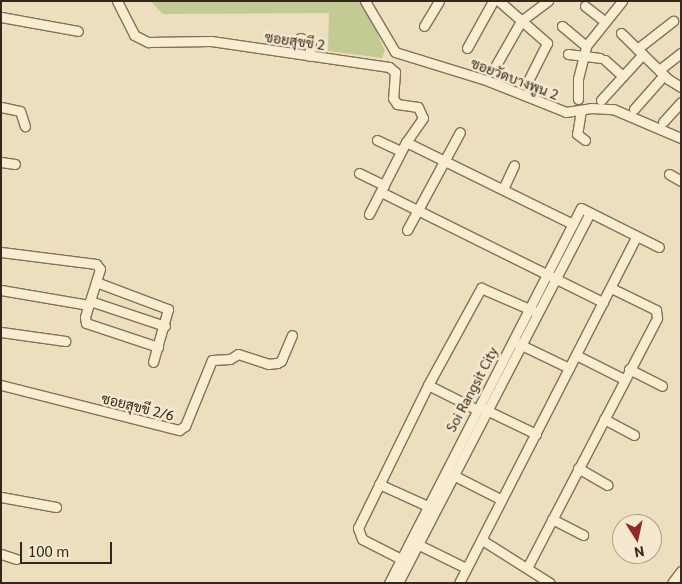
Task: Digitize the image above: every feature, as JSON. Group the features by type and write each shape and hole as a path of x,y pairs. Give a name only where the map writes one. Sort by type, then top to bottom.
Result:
{"street":[{"name":"ซอยสุขขี 2","path":"117,1 134,35 148,42 211,41 391,59"},
{"path":"365,1 397,77 393,98 397,104 418,108 422,112 423,118 416,132 406,142 369,214"},
{"path":"424,26 439,1"},
{"path":"467,48 493,1"},
{"path":"499,1 547,43 528,80"},
{"path":"496,65 521,21 548,1"},
{"path":"578,99 586,46 604,21 622,1"},
{"path":"585,6 604,21"},
{"path":"1,17 78,31"},
{"path":"601,100 623,76 640,51 673,21"},
{"path":"562,26 586,46"},
{"path":"621,33 661,72 681,87"},
{"path":"300,38 309,40 310,51"},
{"path":"634,109 661,72 681,53"},
{"path":"568,54 603,59 623,76"},
{"name":"ซอยวัดบางพูน 2","path":"391,59 486,80 566,112 613,109 681,138"},
{"path":"663,122 681,102"},
{"path":"1,106 20,111 25,126"},
{"path":"581,110 577,134 585,140"},
{"path":"407,230 460,132"},
{"path":"377,140 401,151"},
{"path":"406,142 573,224"},
{"path":"1,162 15,164"},
{"path":"502,190 514,166"},
{"path":"359,173 418,210 603,302"},
{"path":"669,174 681,181"},
{"name":"Soi Rangsit City","path":"389,583 413,542 426,505 444,471 533,311 546,275 581,208 590,213 556,280 533,311"},
{"path":"590,213 659,247"},
{"path":"459,583 636,237"},
{"path":"1,252 96,264 100,269 86,323 158,347"},
{"path":"96,282 166,307 169,311 153,362"},
{"path":"404,560 362,539 358,534 379,484 428,384 477,291 486,288 533,311"},
{"path":"527,568 658,314 611,288"},
{"path":"1,290 90,303 165,326"},
{"path":"1,332 66,342"},
{"name":"ซอยสุขขี 2/6","path":"1,385 180,430 185,426 212,360 230,359 238,354 268,364 277,363 282,361 292,335"},
{"path":"516,343 569,368"},
{"path":"576,355 624,379"},
{"path":"629,369 662,386"},
{"path":"428,384 536,434"},
{"name":"Soi Rangsit City","path":"413,542 435,510 453,475 480,408"},
{"path":"604,419 634,436"},
{"path":"578,468 608,485"},
{"path":"444,471 502,500"},
{"path":"379,484 435,510"},
{"path":"1,497 56,507"},
{"path":"552,519 583,535"},
{"path":"482,540 547,582"},
{"path":"413,542 466,568"},
{"path":"1,554 16,559"},
{"name":"Soi Rangsit City","path":"398,583 404,560"},
{"path":"672,583 681,571"}],"green space":[{"path":"150,1 363,1 385,51 382,58 328,51 329,13 163,14"}]}
